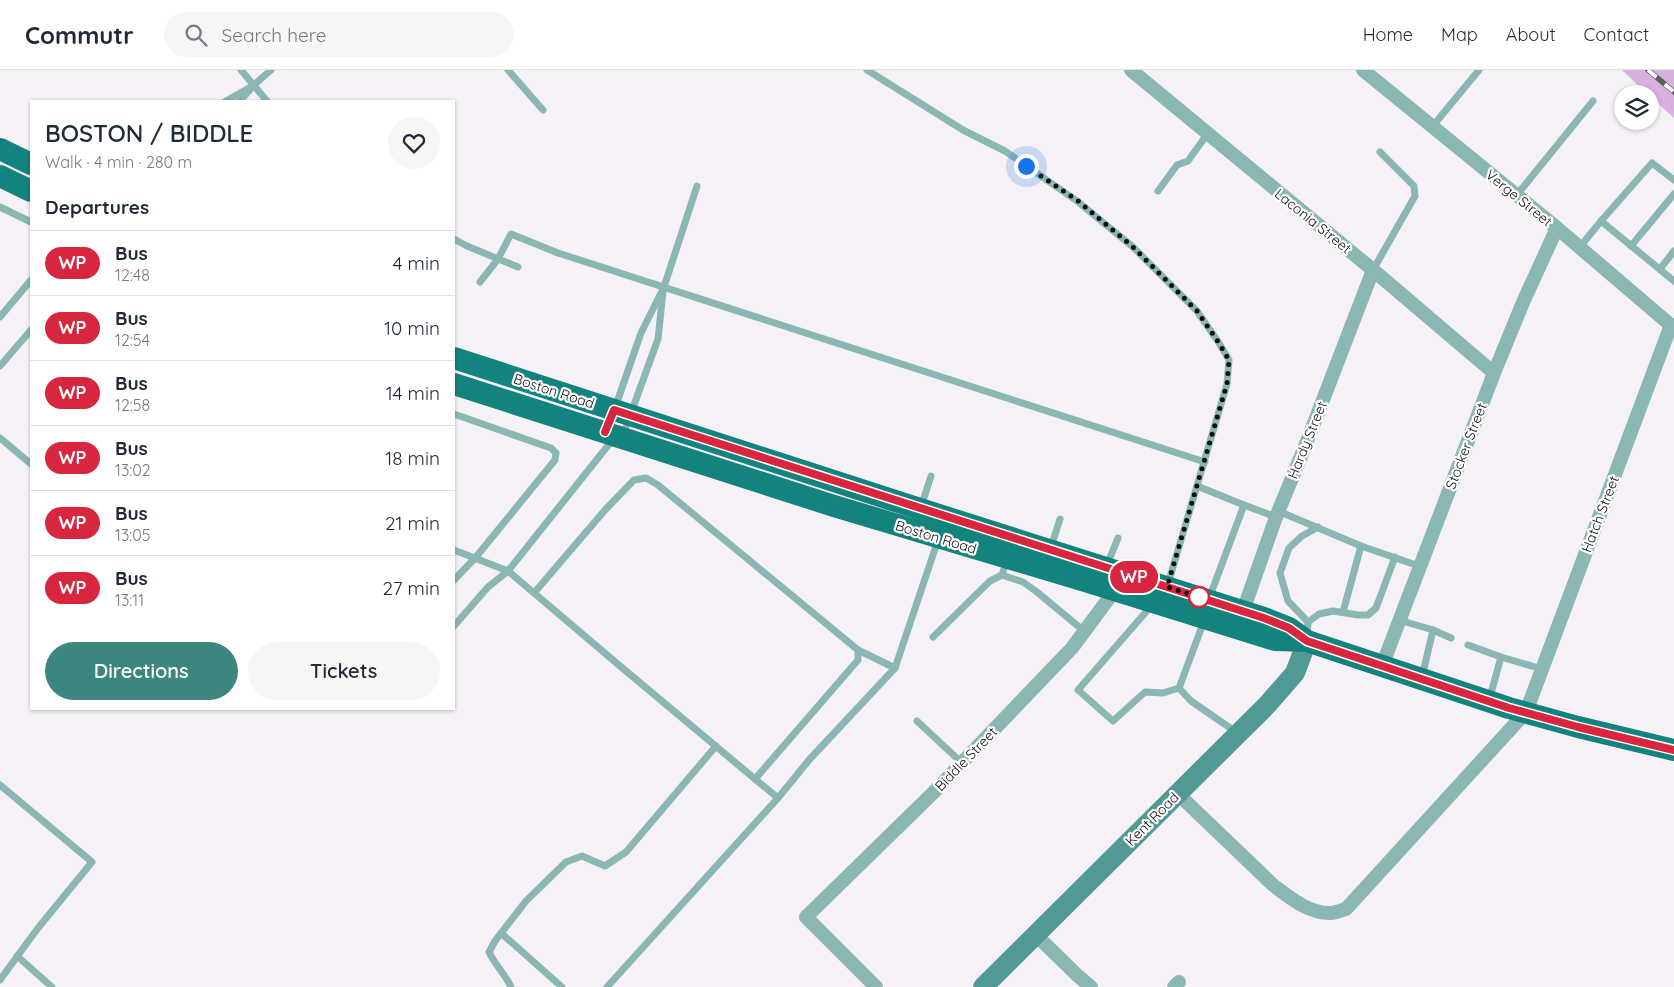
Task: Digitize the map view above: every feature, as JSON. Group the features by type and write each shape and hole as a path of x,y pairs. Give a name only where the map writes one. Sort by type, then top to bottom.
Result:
{"main road":[{"path":"0,149 30,164"},
{"path":"0,176 30,191"},
{"name":"Boston Road","path":"455,358 615,425 938,538 1005,567 1116,590 1161,595"},
{"name":"Boston Road","path":"455,384 615,425 920,509 1106,568 1161,595 1207,609 1275,640 1307,631"},
{"name":"Boston Road","path":"1207,609 1243,611 1307,631 1382,666 1422,680 1489,701 1528,707 1602,733 1674,750"}],"street":[{"name":"Laconia Street","path":"1131,70 1373,270 1494,373"},
{"name":"Verge Street","path":"1363,70 1557,228 1672,327"},
{"name":"Stocker Street","path":"1382,666 1494,373 1524,300 1557,228"},
{"name":"Hardy Street","path":"1243,611 1277,514 1373,270"},
{"name":"Hatch Street","path":"1528,707 1672,327"},
{"name":"Biddle Street","path":"876,987 806,917 962,763 1072,648 1116,590"},
{"name":"Kent Road","path":"983,987 1267,705 1295,672 1307,631"},
{"path":"1178,794 1274,885 1307,909 1330,913 1346,909 1528,707"},
{"path":"1036,934 1077,975 1092,987"}],"lane":[{"path":"241,70 266,100"},
{"path":"241,100 271,70"},
{"path":"508,70 543,110"},
{"path":"867,70 963,130 1005,152 1077,200 1133,247 1197,311 1229,360 1227,384 1205,462 1161,595 1078,690 1113,721 1146,692 1162,694 1179,688 1192,656 1244,505"},
{"path":"1432,127 1479,70"},
{"path":"228,100 254,85"},
{"path":"1516,196 1593,101"},
{"path":"1158,190 1177,165 1188,161 1208,134"},
{"path":"1373,270 1415,196 1414,186 1380,152"},
{"path":"1580,248 1652,163 1674,180"},
{"path":"615,425 642,333 664,287 697,186"},
{"path":"1631,246 1674,194"},
{"path":"0,207 30,222"},
{"path":"1601,221 1674,281"},
{"path":"480,282 498,259 511,234 558,253 1205,462"},
{"path":"455,240 518,267"},
{"path":"1660,269 1674,252"},
{"path":"0,317 30,281"},
{"path":"455,625 488,587 508,571 584,474 615,425 658,339 664,287"},
{"path":"0,366 30,331"},
{"path":"455,414 551,448 556,453 555,460 476,557 455,579"},
{"path":"0,438 30,463"},
{"path":"920,509 931,476"},
{"path":"534,593 605,510 634,480 646,478 658,485 858,650 895,668"},
{"path":"1197,486 1244,505 1318,527 1361,546 1419,566"},
{"path":"1050,550 1060,519"},
{"path":"1318,527 1302,536 1289,548 1280,573 1288,601 1307,631 1319,614 1333,611 1368,615 1376,608 1395,557"},
{"path":"607,987 778,798 808,760 895,668 938,538"},
{"path":"1106,568 1118,538"},
{"path":"1343,612 1361,546"},
{"path":"455,550 508,571 778,798"},
{"path":"933,637 1005,567 1084,631"},
{"path":"1399,620 1433,630 1451,638"},
{"path":"1422,680 1433,630"},
{"path":"1468,645 1542,669"},
{"path":"755,778 858,660 858,650"},
{"path":"1489,701 1501,657"},
{"path":"1179,688 1191,701 1238,734"},
{"path":"917,721 962,763"},
{"path":"511,987 489,952 526,901 566,862 582,856 605,866 626,852 716,746"},
{"path":"0,785 92,862 38,928 0,980"},
{"path":"501,933 562,987"},
{"path":"17,956 52,987"}],"shaded area":[{"path":"1622,70 1674,70 1674,118 1659,104 1659,85 1638,85"}],"railway":[{"path":"1648,70 1674,92"}],"bus line":[{"name":"WP","path":"605,432 614,410 934,514 1264,618 1289,628 1307,641 1509,708 1674,750"}],"route":[{"path":"1026,166 1077,200 1133,247 1197,311 1229,360 1227,384 1167,587 1199,597"}]}
